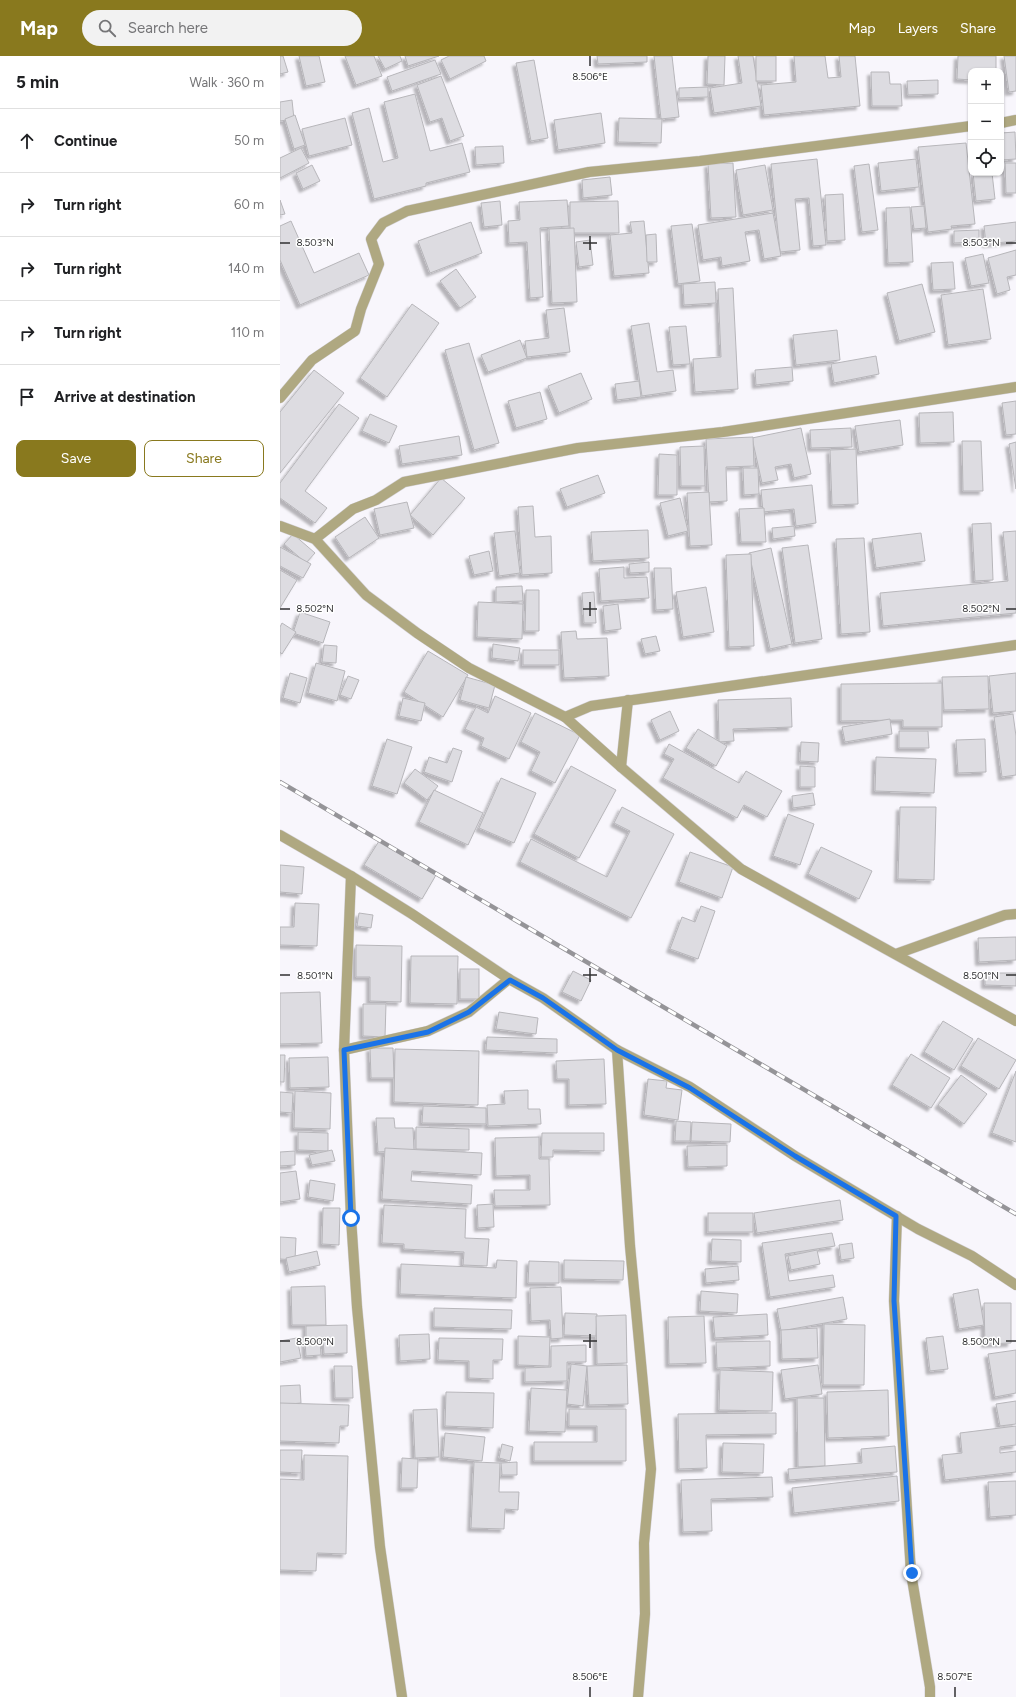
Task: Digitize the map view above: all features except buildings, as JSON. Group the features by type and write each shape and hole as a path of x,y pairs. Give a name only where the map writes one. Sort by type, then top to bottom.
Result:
{"street":[{"path":"1004,122 1016,120"},
{"path":"280,398 312,360 355,331 361,309 379,264 371,239 383,223 407,211 589,172 700,161 968,126"},
{"path":"315,539 354,509 376,500 404,482 578,448 723,432 1016,387"},
{"path":"280,526 315,539 366,595 417,633 469,668 565,717 621,767 741,868 1016,1021"},
{"path":"565,717 591,706 628,700 1016,645"},
{"path":"621,767 628,700"},
{"path":"280,835 351,876 412,914 510,980 543,998 617,1050 690,1088 795,1156 918,1229 972,1256 1016,1286"},
{"path":"351,876 344,1050 351,1218 357,1308 380,1547 402,1697"},
{"path":"896,954 1005,915 1016,914"},
{"path":"344,1050 428,1032 469,1012 510,980"},
{"path":"617,1050 630,1246 650,1469 644,1542 645,1614 638,1697"},
{"path":"896,1216 894,1301 912,1573 930,1687 930,1697"}],"railway":[{"path":"280,782 1016,1214"}],"route":[{"path":"351,1218 344,1050 428,1032 469,1012 510,980 543,998 617,1050 690,1088 795,1156 896,1216 894,1301 912,1573"}]}
